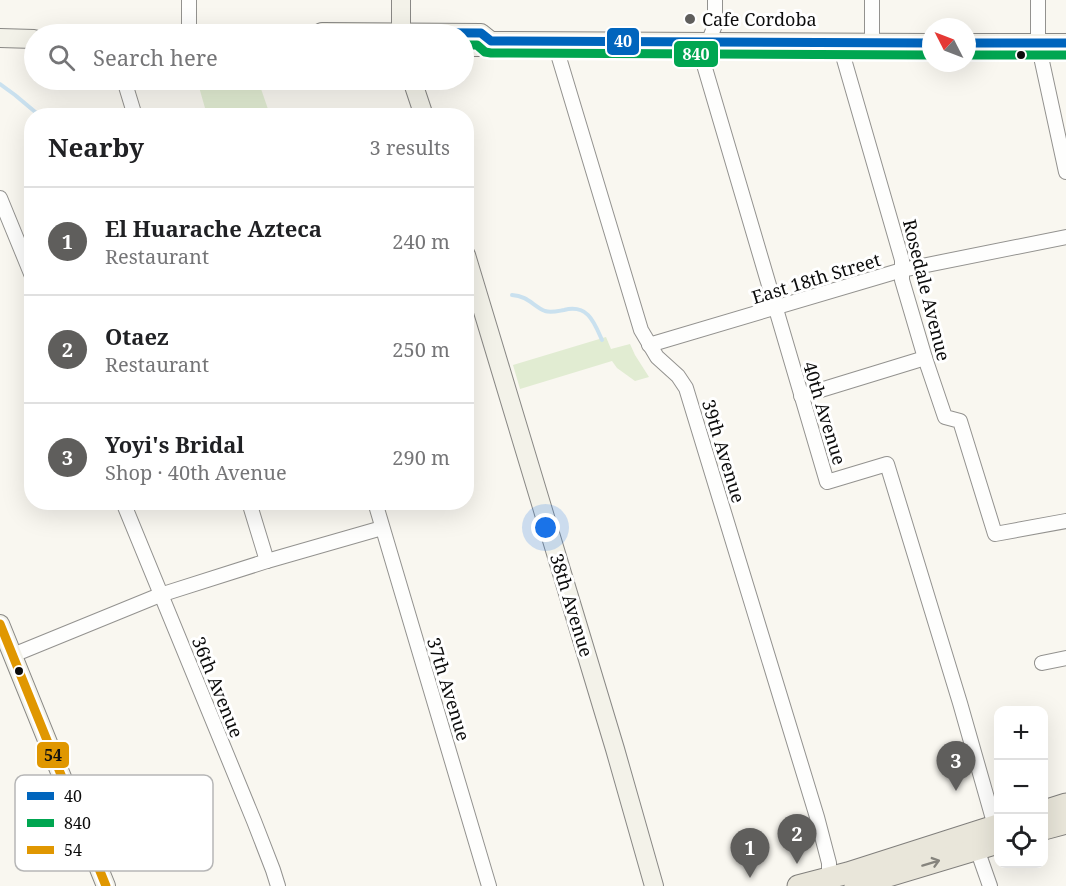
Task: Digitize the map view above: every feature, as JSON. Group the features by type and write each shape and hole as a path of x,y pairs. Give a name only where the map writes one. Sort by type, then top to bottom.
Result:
{"main road":[{"path":"401,0 401,24"},
{"path":"474,33 481,33 490,40 922,43"},
{"path":"0,38 24,39"},
{"path":"474,47 481,47 490,40"},
{"path":"976,43 1066,43"},
{"path":"415,90 421,108"},
{"name":"38th Avenue","path":"474,282 654,886"},
{"path":"0,624 62,775"},
{"path":"1048,810 1066,804"},
{"path":"1048,828 1066,823"},
{"path":"798,886 829,882 927,849 994,832"},
{"path":"855,886 977,849 994,834"},
{"path":"100,871 106,886"}],"street":[{"path":"189,0 189,24"},
{"name":"40th Avenue","path":"715,0 715,25 702,58 827,482 887,465 994,821"},
{"path":"872,0 872,42"},
{"path":"1038,0 1038,43 1066,172"},
{"name":"39th Avenue","path":"554,41 641,330 657,357 678,376 686,388 813,802 829,863 829,882"},
{"name":"Rosedale Avenue","path":"839,42 902,260 902,280 925,358 945,417 960,421 995,534 1066,520"},
{"path":"127,90 133,108"},
{"path":"0,198 24,256"},
{"name":"East 18th Street","path":"649,345 902,270 1066,237"},
{"path":"801,396 925,358"},
{"name":"36th Avenue","path":"126,510 254,821 278,886"},
{"path":"251,510 267,561"},
{"name":"37th Avenue","path":"377,510 489,886"},
{"path":"13,655 160,595 382,528"},
{"path":"1042,663 1066,658"},
{"path":"977,849 990,886"}],"green space":[{"path":"200,90 261,90 268,108 205,108"},
{"path":"606,337 611,349 630,344 649,377 635,381 617,368 612,361 520,389 513,365"}],"waterway":[{"path":"0,84 30,108"},
{"path":"512,295 522,297 547,312 572,309 584,312 593,321 602,340"}],"transit line":[{"name":"40","path":"474,33 481,33 491,41 922,43"},
{"name":"40","path":"976,43 1066,43"},
{"name":"840","path":"474,45 491,53 922,55"},
{"name":"840","path":"976,55 1066,55"},
{"name":"54","path":"0,624 61,775"},
{"name":"54","path":"100,871 106,886"}],"place":[{"name":"Cafe Cordoba","path":"690,19"},
{"name":"Yoyi's Bridal","path":"956,791"},
{"name":"Otaez","path":"797,864"},
{"name":"El Huarache Azteca","path":"750,878"}]}
